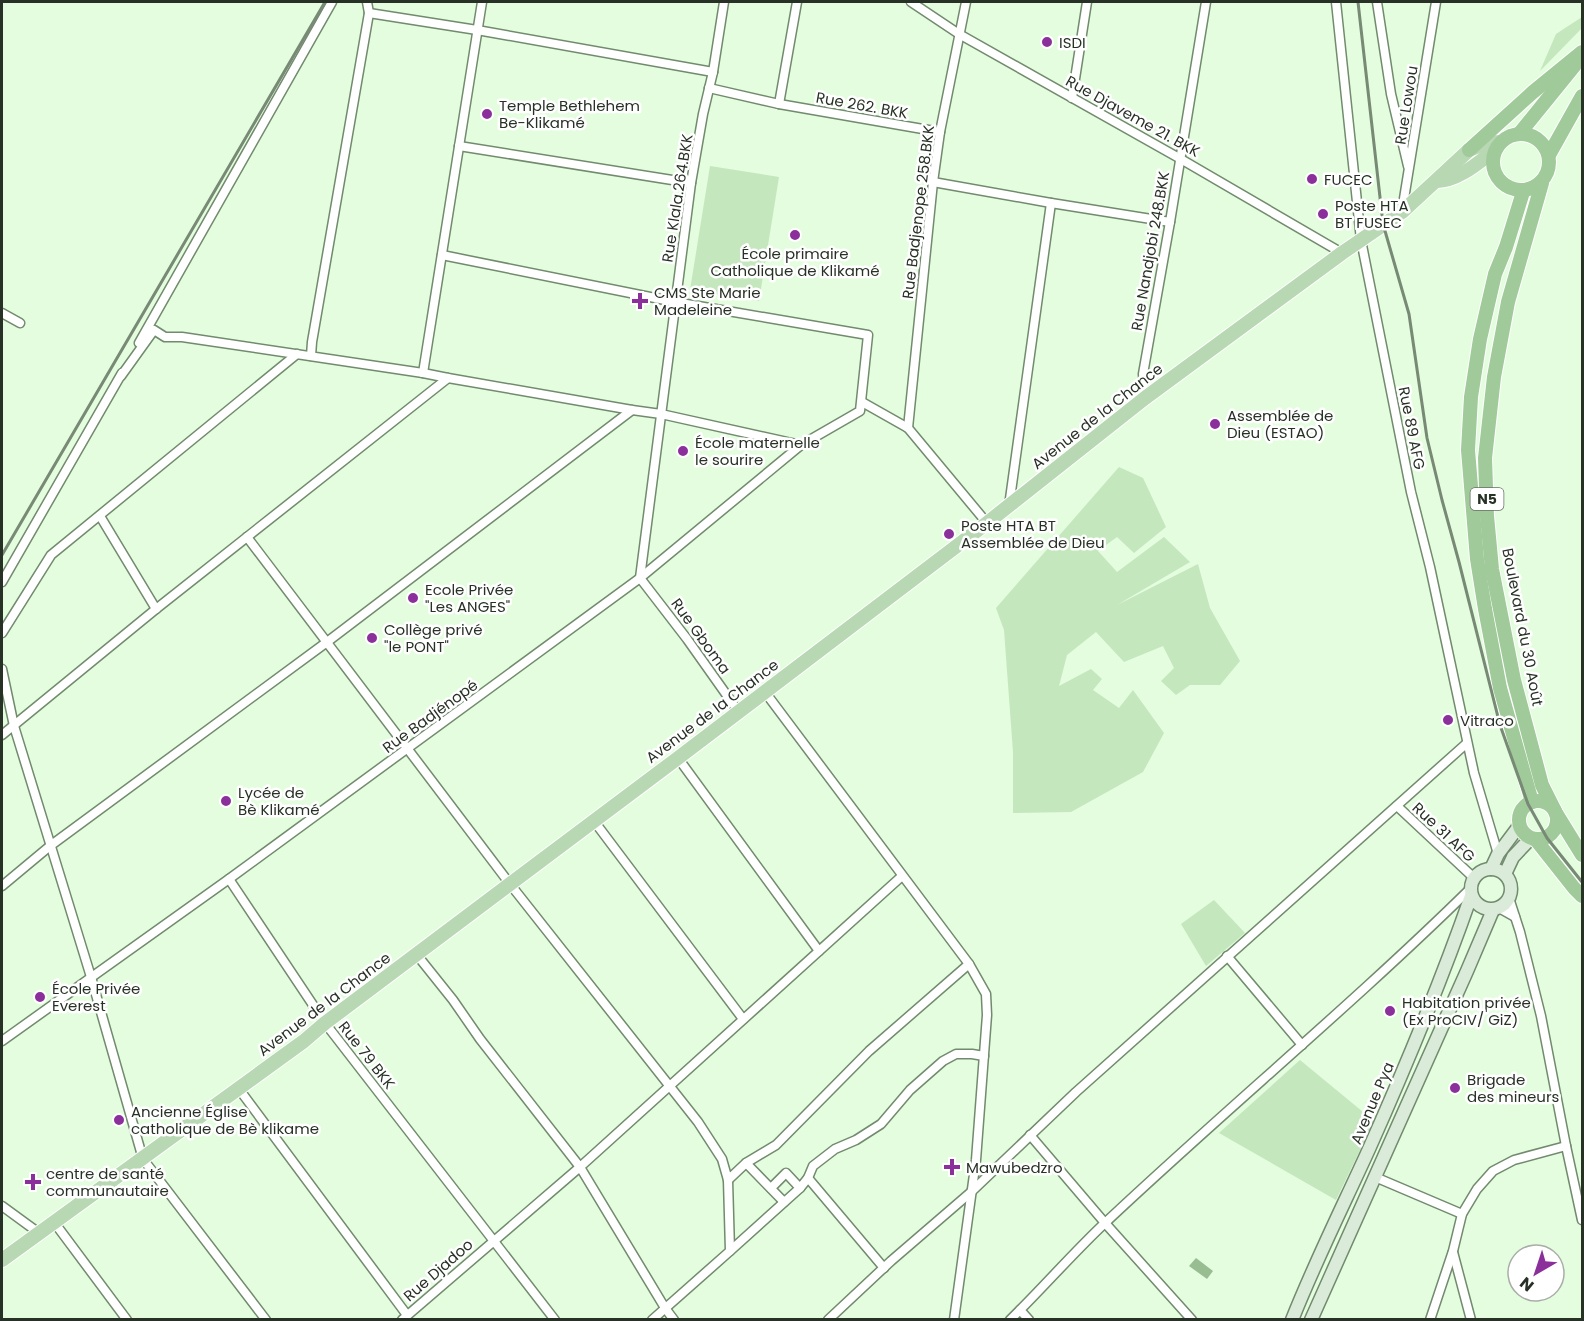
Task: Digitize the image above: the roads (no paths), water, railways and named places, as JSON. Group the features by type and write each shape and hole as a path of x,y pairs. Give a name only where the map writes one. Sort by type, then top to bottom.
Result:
{"highway":[{"path":"1519,134 1582,54"},
{"path":"1468,150 1533,92 1582,54"},
{"path":"1549,155 1579,109 1582,96"},
{"path":"1519,134 1538,139 1545,146 1550,165 1542,183 1523,192 1505,186 1493,170 1493,160 1498,146 1509,136 1519,134"},
{"name":"Boulevard du 30 Août","path":"1542,183 1508,302 1494,377 1485,458 1487,516 1492,569 1511,669 1542,785 1582,855"},
{"path":"1523,192 1495,274 1480,339 1471,397 1468,450 1477,559 1485,609 1500,688 1532,802"},
{"path":"1533,839 1547,838 1555,830 1558,819 1553,807 1546,802 1532,802 1523,808 1520,813 1520,826 1582,896"}],"main road":[{"name":"Avenue de la Chance","path":"2,1260 304,1041 987,523 1145,398 1342,253 1402,212 1468,150 1486,142 1498,146"},
{"name":"Avenue de la Chance","path":"1435,181 1445,181 1470,169 1498,146"},
{"path":"1491,869 1498,854 1520,826"},
{"path":"1505,874 1513,857 1533,839"},
{"path":"1311,1320 1496,909 1509,898 1511,889 1505,874 1491,869 1482,871 1472,887 1479,905 1485,909 1496,909"},
{"name":"Avenue Pya","path":"1292,1320 1423,1024 1453,947 1472,887"}],"street":[{"path":"2,582 332,2"},
{"path":"312,356 312,342 369,13 368,2"},
{"path":"423,372 482,2"},
{"name":"Rue Klala.264.BKK","path":"640,578 691,183 724,2"},
{"path":"779,104 797,2"},
{"name":"Rue Djaveme 21. BKK","path":"911,2 959,34 1342,253"},
{"name":"Rue Badjenope 258.BKK","path":"908,428 933,182 940,132 966,2"},
{"path":"1072,98 1086,2"},
{"name":"Rue Nandjobi 248.BKK","path":"1145,398 1143,374 1206,2"},
{"name":"Rue 89 AFG","path":"1336,2 1361,240 1411,492 1430,567 1467,743 1498,854"},
{"path":"1377,2 1391,94 1409,170"},
{"name":"Rue Lowou","path":"1402,212 1436,2"},
{"path":"369,13 713,72"},
{"name":"Rue 262. BKK","path":"709,88 779,104 940,132"},
{"path":"459,146 691,183"},
{"path":"933,182 1170,222"},
{"path":"1009,506 1051,203"},
{"path":"442,255 675,302 868,335 862,402 908,428 987,523"},
{"path":"2,314 20,323"},
{"path":"121,376 154,330 165,337 182,337 423,372 661,414 801,446"},
{"path":"2,633 51,555 297,354"},
{"path":"2,735 156,609 448,378"},
{"name":"Rue Badjénopé","path":"2,1041 229,879 640,578 801,446 860,411 862,402"},
{"path":"2,886 51,846 327,642 632,410"},
{"path":"100,516 156,609"},
{"path":"247,537 510,884 699,1122 722,1159 728,1180 730,1251"},
{"name":"Rue Gboma","path":"640,578 738,711"},
{"path":"2,669 14,726 91,977 142,1158 266,1320"},
{"path":"765,692 969,964 986,994 987,1015 976,1160 954,1320"},
{"path":"828,1320 970,1193 1076,1092 1467,743"},
{"path":"678,758 819,951"},
{"name":"Rue 31 AFG","path":"1397,806 1472,887"},
{"path":"594,821 743,1019"},
{"name":"Rue Djadoo","path":"404,1317 580,1167 902,876"},
{"name":"Rue 79 BKK","path":"229,879 325,1023 555,1320"},
{"path":"1010,1320 1105,1223 1472,887"},
{"path":"1509,898 1541,1016 1582,1220"},
{"path":"1496,909 1515,916"},
{"path":"417,955 580,1167 674,1320"},
{"path":"1227,956 1302,1044"},
{"path":"728,1180 746,1163 776,1145 869,1051 969,964"},
{"path":"652,1320 800,1188 808,1178 813,1166 835,1149 856,1140 881,1124 910,1090 943,1061 956,1054 984,1056"},
{"path":"239,1089 404,1317"},
{"path":"1030,1135 1192,1320"},
{"path":"1430,1320 1453,1251 1462,1214 1477,1189 1493,1172 1514,1160 1566,1146"},
{"path":"746,1163 784,1202"},
{"path":"771,1188 786,1173 800,1188"},
{"path":"1375,1177 1462,1214"},
{"path":"808,1178 884,1268"},
{"path":"2,1206 39,1233"},
{"path":"54,1222 127,1320"},
{"path":"1453,1251 1471,1320"},
{"path":"1020,1310 1029,1320"}],"railway":[{"path":"2,555 325,2"},
{"path":"1358,2 1383,224 1409,314 1427,438 1442,500 1500,725 1528,804 1547,838 1582,882"}],"place":[{"name":"ISDI","path":"1047,42"},
{"name":"Temple Bethlehem Be-Klikamé","path":"487,114"},
{"name":"FUCEC","path":"1312,179"},
{"name":"Poste HTA BT FUSEC","path":"1323,214"},
{"name":"École primaire Catholique de Klikamé","path":"795,235"},
{"name":"CMS Ste Marie Madeleine","path":"640,301"},
{"name":"Assemblée de Dieu (ESTAO)","path":"1215,424"},
{"name":"École maternelle le sourire","path":"683,451"},
{"name":"Poste HTA BT Assemblée de Dieu","path":"949,534"},
{"name":"Ecole Privée \"Les ANGES\"","path":"413,598"},
{"name":"Collège privé \"le PONT\"","path":"372,638"},
{"name":"Vitraco","path":"1448,720"},
{"name":"Lycée de Bè Klikamé","path":"226,801"},
{"name":"École Privée Everest","path":"40,997"},
{"name":"Habitation privée (Ex ProCIV/ GiZ)","path":"1390,1011"},
{"name":"Brigade des mineurs","path":"1455,1088"},
{"name":"Ancienne Église catholique de Bè klikame","path":"119,1120"},
{"name":"Mawubedzro","path":"952,1167"},
{"name":"centre de santé communautaire","path":"33,1182"}]}
